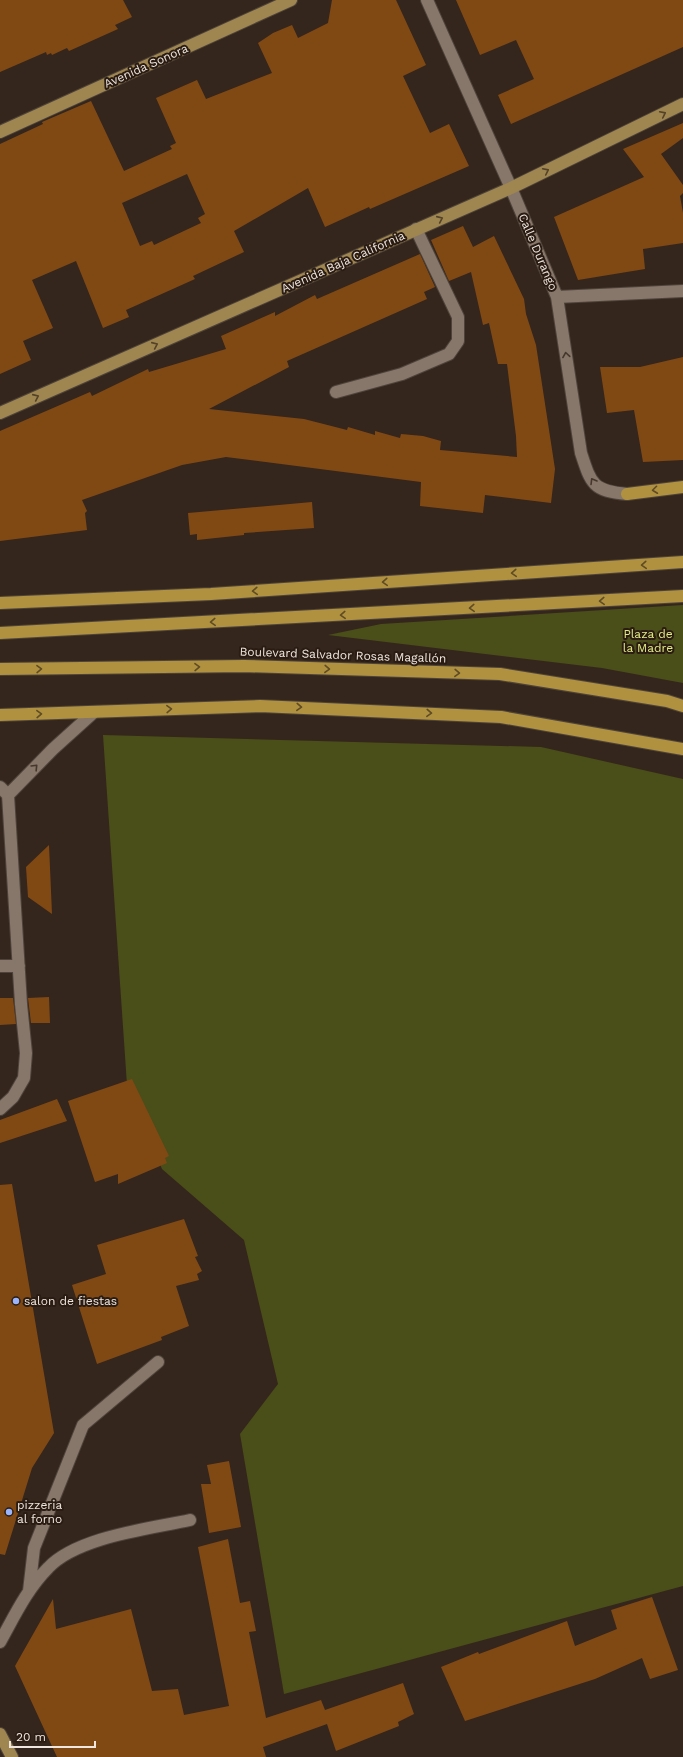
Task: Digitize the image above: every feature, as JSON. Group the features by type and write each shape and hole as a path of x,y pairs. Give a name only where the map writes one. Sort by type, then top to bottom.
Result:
{"highway":[{"path":"627,494 683,487"},
{"path":"0,603 211,594 683,562"},
{"path":"0,633 683,596"},
{"name":"Boulevard Salvador Rosas Magallón","path":"0,669 244,666 500,674 683,704"},
{"path":"0,716 260,706 501,717 683,749"}],"main road":[{"name":"Avenida Sonora","path":"0,132 291,0"},
{"name":"Avenida Baja California","path":"0,413 511,188 683,104"},
{"path":"0,1734 12,1757"}],"street":[{"name":"Calle Durango","path":"427,0 511,188 557,297 581,453 587,472 596,487 608,492 627,494"},
{"path":"336,392 402,374 449,354 458,341 458,317 416,229"},
{"path":"557,297 683,291"},
{"path":"0,1109 13,1097 24,1078 26,1053 4,791 94,712"},
{"path":"0,966 19,966"},
{"path":"29,1591 34,1548 84,1425 158,1362"},
{"path":"0,1642 29,1591 48,1567 66,1554 87,1543 190,1520"}],"green space":[{"name":"Plaza de la Madre","path":"683,605 683,683 602,668 328,635 381,624"},
{"path":"103,735 541,747 683,779 683,1586 284,1694 240,1434 278,1384 244,1240 162,1169 127,1085"}],"building":[{"path":"0,0 123,0 132,17 115,25 118,29 69,51 67,48 52,55 51,53 47,55 46,52 0,72"},
{"path":"332,0 396,0 426,65 403,76 430,133 449,124 469,166 370,209 369,207 325,227 308,188 234,231 244,252 193,276 195,279 126,310 129,317 103,328 76,261 32,280 53,328 23,341 31,360 0,374 0,144 43,124 42,122 91,101 124,171 172,149 170,146 176,143 156,98 197,80 206,99 272,73 258,43 273,33 292,25 298,38 328,23","holes":["187,174 205,214 198,218 201,223 154,245 152,241 140,246 122,203"]},
{"path":"456,0 683,0 683,47 511,124 498,95 534,79 516,40 480,55"},
{"path":"683,123 683,138 661,154 683,185 683,193 680,196 683,213 683,243 643,249 645,269 578,280 554,217 644,177 623,149"},
{"path":"463,226 473,247 494,236 524,299 526,314 536,345 555,469 551,503 485,495 483,513 420,506 421,482 226,457 182,465 82,500 87,511 85,513 87,530 0,541 0,431 90,392 92,396 148,369 149,372 226,349 221,336 275,312 275,316 315,295 317,299 420,254 435,287 424,292 427,299 287,361 289,367 209,409 304,419 347,430 348,427 375,435 375,431 400,438 401,434 423,436 441,441 440,450 517,457 516,436 507,364 498,364 489,323 483,325 471,272 449,281 431,240"},
{"path":"683,357 683,460 643,462 634,410 607,413 600,367 640,367"},
{"path":"312,502 314,528 244,533 244,535 197,540 197,534 190,535 188,513"},
{"path":"49,845 52,914 28,897 26,867"},
{"path":"49,997 50,1023 31,1023 28,998"},
{"path":"0,998 13,998 16,1024 0,1025"},
{"path":"132,1079 169,1156 165,1158 167,1163 118,1184 118,1174 95,1182 68,1101"},
{"path":"57,1099 67,1121 0,1143 0,1120"},
{"path":"12,1184 54,1433 32,1468 5,1555 0,1554 0,1185"},
{"path":"184,1219 198,1256 195,1257 202,1271 197,1274 199,1280 176,1286 189,1326 161,1337 162,1340 97,1364 72,1285 106,1274 97,1245"},
{"path":"229,1461 241,1527 209,1533 201,1484 211,1484 207,1465"},
{"path":"228,1539 240,1603 250,1601 256,1631 249,1632 266,1718 321,1700 325,1710 403,1683 414,1714 398,1722 399,1726 336,1751 327,1724 263,1747 266,1757 57,1757 15,1666 53,1599 56,1629 131,1609 152,1691 178,1689 184,1715 229,1706 198,1547"},
{"path":"652,1597 678,1670 650,1679 642,1658 595,1679 465,1721 441,1667 478,1652 479,1654 567,1621 575,1646 617,1629 611,1610"}],"place":[{"name":"salon de fiestas","path":"16,1301"},
{"name":"pizzeria al forno","path":"9,1512"}]}
